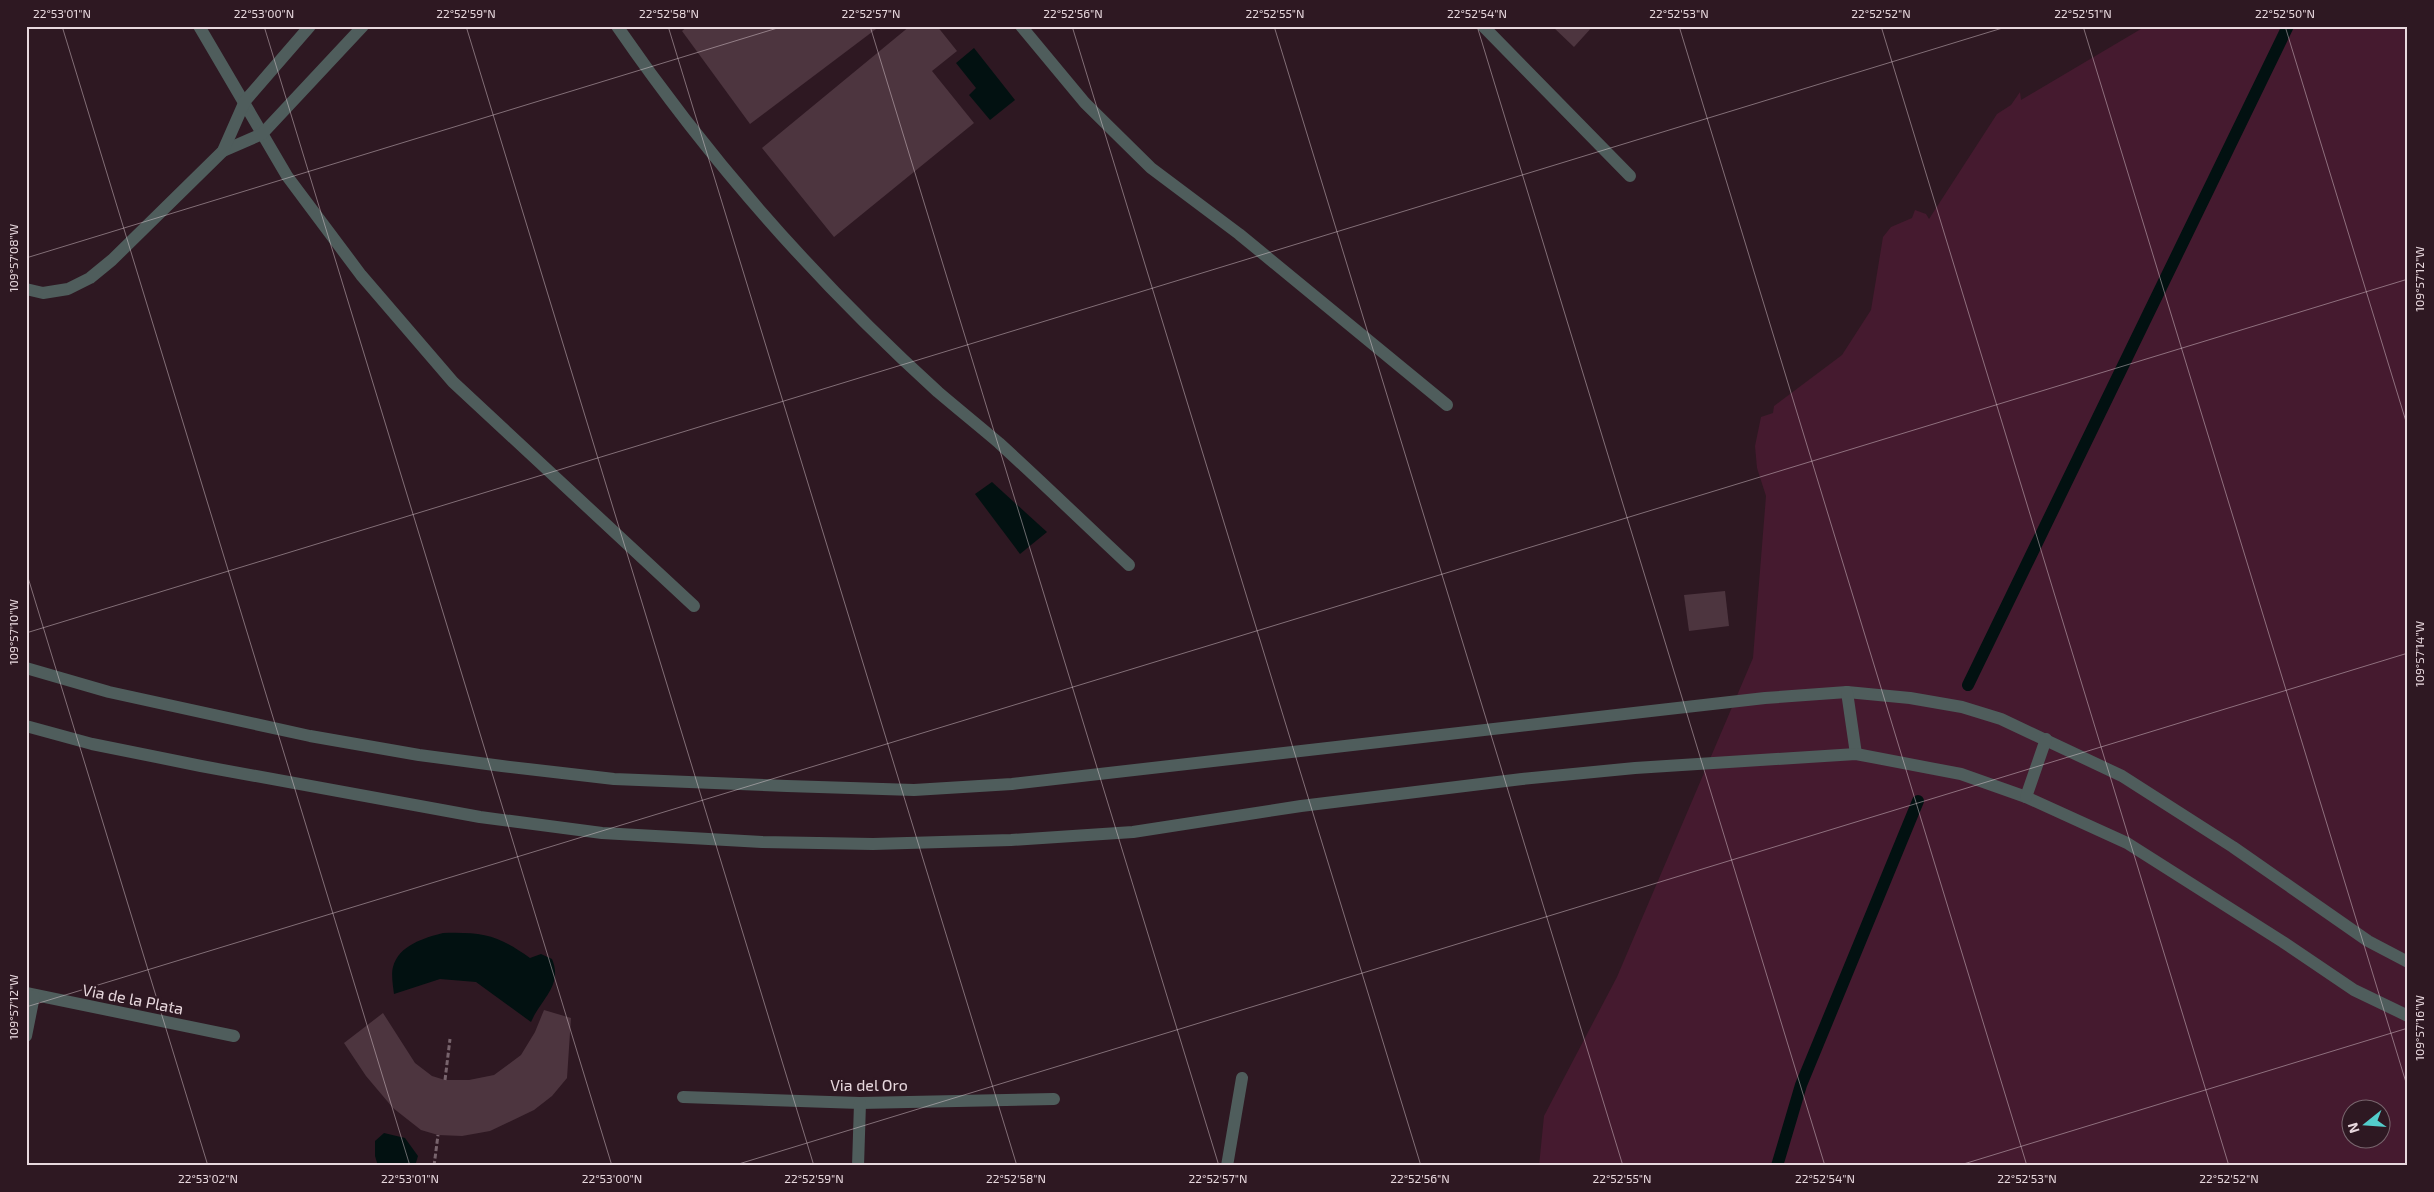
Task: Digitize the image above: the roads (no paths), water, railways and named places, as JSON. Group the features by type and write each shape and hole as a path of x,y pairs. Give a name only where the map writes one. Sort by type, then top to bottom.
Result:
{"street":[{"path":"199,26 288,176 361,275 453,382 694,606"},
{"path":"26,289 43,293 60,290 90,278 112,260 223,150 245,101 310,26"},
{"path":"223,150 262,134 363,26"},
{"path":"617,26 649,72 722,167 807,261 938,392 999,444 1129,565"},
{"path":"1021,26 1085,103 1151,168 1239,234 1446,405"},
{"path":"1483,26 1630,176"},
{"path":"26,668 109,692 211,715 310,736 419,755 614,779 914,790 1012,784 1303,753 1537,723 1765,698 1846,692 1910,698 1962,707 2001,719 2122,776 2233,847 2368,941 2408,962"},
{"path":"1846,692 1856,754"},
{"path":"26,726 92,744 174,761 480,817 602,833 762,842 873,844 1011,840 1133,832 1301,806 1522,779 1635,768 1856,754 1961,774 2026,797 2127,843 2283,942 2354,990 2408,1016"},
{"path":"2026,797 2046,739"},
{"path":"26,1036 30,994"},
{"name":"Via de la Plata","path":"30,994 234,1036"},
{"path":"1227,1166 1242,1078"},
{"name":"Via del Oro","path":"683,1096 860,1103 1054,1099"},
{"path":"858,1166 860,1103"}],"waterway":[{"path":"1968,685 2288,26"},
{"path":"1777,1166 1801,1085 1918,801"}]}
